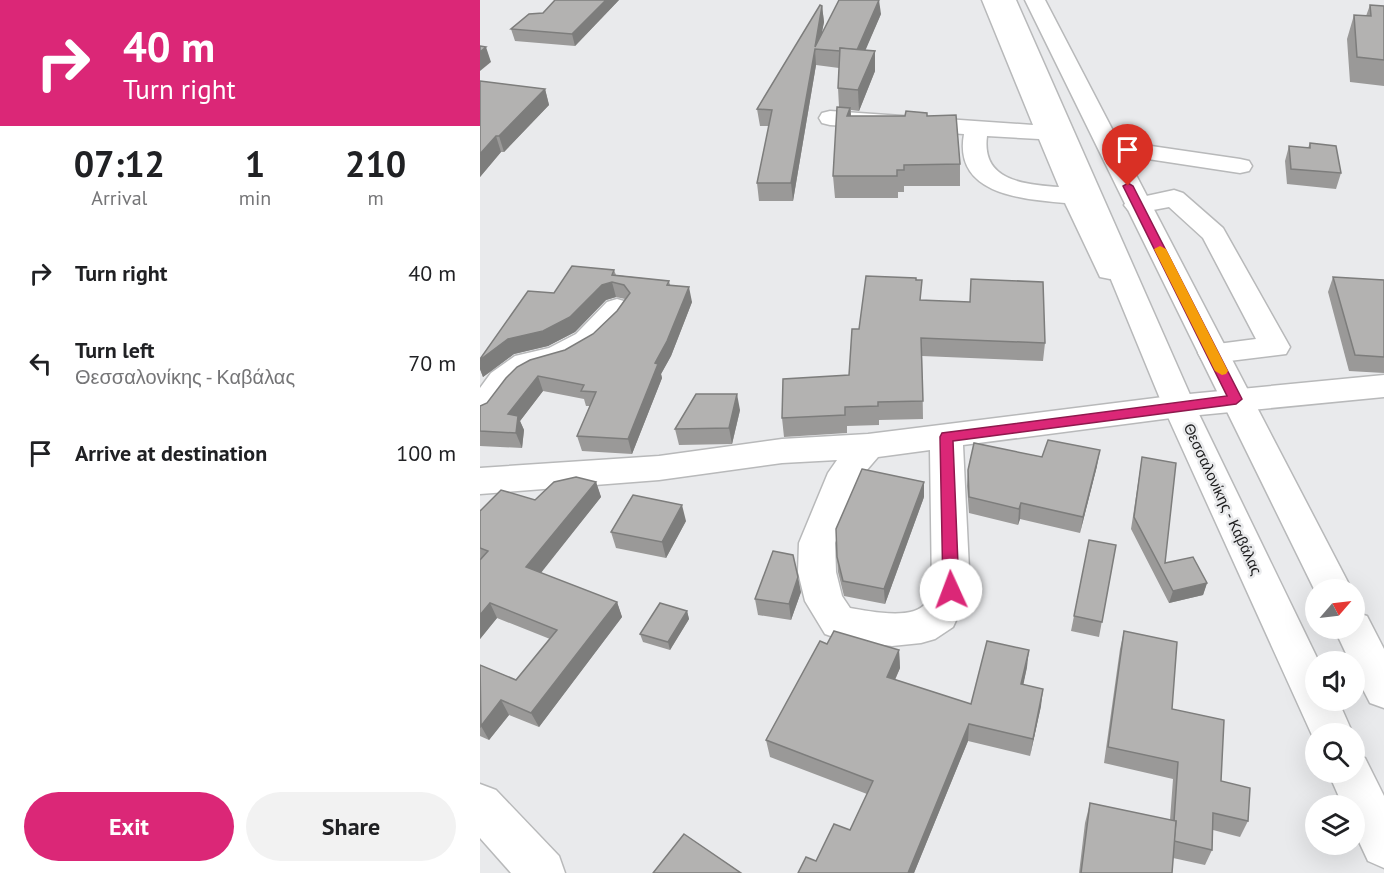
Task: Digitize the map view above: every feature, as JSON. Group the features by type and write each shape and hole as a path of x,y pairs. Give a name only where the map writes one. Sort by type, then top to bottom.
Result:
{"main road":[{"path":"992,0 1047,133 1172,406"},
{"name":"Θεσσαλονίκης - Καβάλας","path":"1006,0 1172,406 1305,677"},
{"path":"1035,0 1327,579"},
{"path":"830,118 1047,133"},
{"path":"977,127 974,152 982,171 1005,187 1075,196"},
{"path":"1110,147 1240,166"},
{"path":"1165,156 1174,198 1214,234 1275,347 1213,353"},
{"path":"1137,205 1174,198"},
{"path":"480,411 502,380 526,363 558,356 587,341 617,308"},
{"path":"480,481 659,468 782,450 867,446 1172,406 1384,386"},
{"path":"867,446 845,473 818,543 817,572 824,601 839,622 892,630 921,627 939,616 951,590 946,437"},
{"path":"1358,639 1384,690"},
{"path":"1355,783 1384,845"},
{"path":"480,805 542,873"}],"building":[{"path":"555,0 606,0 572,34 511,29 529,14 543,13"},
{"path":"839,0 879,0 857,50 815,49 791,183 757,183 772,110 757,109 820,5 822,6 815,47"},
{"path":"1370,5 1384,6 1384,60 1357,57 1354,15 1371,16"},
{"path":"840,48 875,51 858,90 838,88"},
{"path":"480,81 545,89 480,154"},
{"path":"837,107 850,108 847,116 905,116 906,111 927,113 927,116 956,115 960,164 904,165 904,170 897,170 897,176 833,176"},
{"path":"1310,143 1336,146 1341,173 1291,169 1289,146 1310,148"},
{"path":"572,266 614,270 612,275 669,281 667,285 689,287 667,341 655,363 658,364 628,439 577,436 596,392 581,391 584,385 538,376 508,414 518,416 516,433 480,431 480,406 487,403 517,367 530,360 565,350 593,334 617,311 630,293 624,285 612,282 602,285 570,317 543,331 508,339 480,360 528,291 554,293"},
{"path":"866,276 922,280 920,300 970,302 971,279 1043,282 1045,343 921,338 923,401 878,402 878,406 845,407 845,415 782,418 783,379 849,375 852,329 859,329"},
{"path":"1333,277 1384,280 1384,357 1355,355"},
{"path":"696,394 737,394 729,428 675,429"},
{"path":"1048,440 1100,450 1083,517 1021,503 1019,509 969,497 968,470 974,443 1042,457"},
{"path":"1142,457 1176,463 1165,563 1193,557 1207,583 1173,591 1134,517"},
{"path":"862,469 924,482 884,589 843,581 837,557 836,529"},
{"path":"576,477 596,482 526,567 617,602 531,713 501,700 481,726 480,665 516,680 557,630 490,603 480,615 480,560 488,551 480,548 480,511 501,490 535,500 554,482"},
{"path":"633,495 682,505 662,542 611,532"},
{"path":"1089,540 1116,545 1102,622 1074,616"},
{"path":"773,551 793,555 798,577 789,604 755,599"},
{"path":"660,603 687,611 668,642 640,634"},
{"path":"834,631 899,650 887,677 971,704 987,641 1029,650 1021,684 1043,689 1033,739 969,724 908,873 798,873 806,857 816,861 834,824 850,830 873,781 766,740 820,641 827,644"},
{"path":"1124,631 1177,642 1172,709 1224,720 1221,781 1250,788 1248,821 1213,813 1212,850 1174,841 1178,762 1108,747"},
{"path":"1090,803 1176,821 1172,873 1081,873"},
{"path":"684,834 741,873 653,873"}],"slow traffic":[{"path":"1160,249 1222,371"}],"route":[{"path":"951,590 946,437 1236,399 1128,186"}]}
